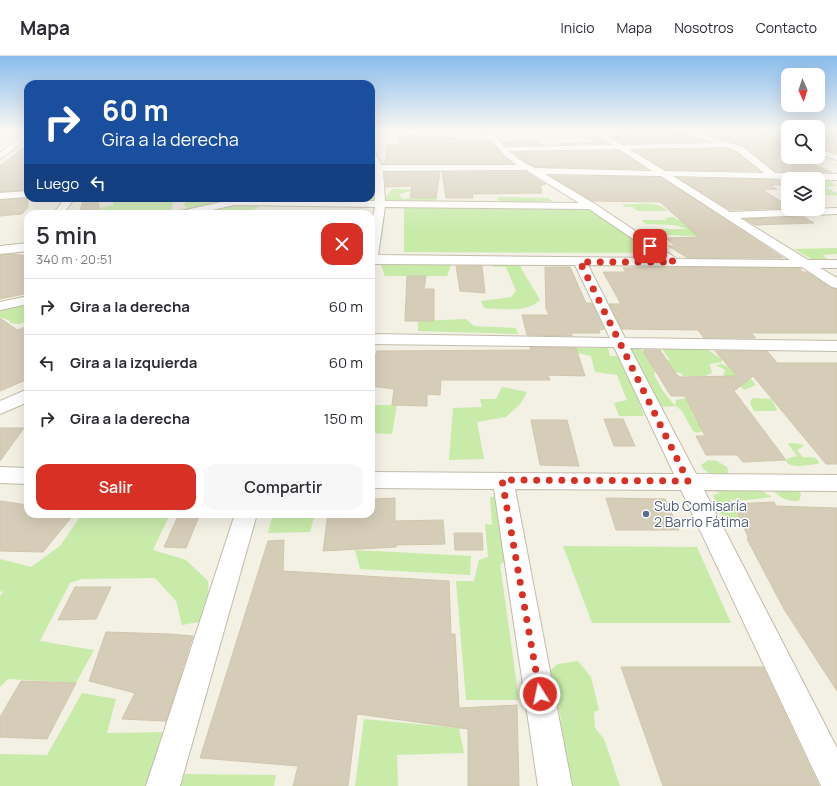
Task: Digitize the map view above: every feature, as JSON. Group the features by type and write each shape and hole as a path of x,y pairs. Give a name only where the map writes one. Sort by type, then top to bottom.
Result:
{"street":[{"path":"375,235 380,204 378,168 376,164"},
{"path":"523,164 591,206 674,262"},
{"path":"649,164 808,264 837,284"},
{"path":"759,164 774,176"},
{"path":"378,168 530,169 665,174 837,177"},
{"path":"0,196 24,194"},
{"path":"197,210 228,202"},
{"path":"308,202 591,206"},
{"path":"729,215 837,211"},
{"path":"0,250 24,247"},
{"path":"375,259 837,264"},
{"path":"580,262 619,344 837,783"},
{"path":"0,306 24,301"},
{"path":"375,339 619,344 837,346"},
{"path":"0,408 24,397"},
{"path":"0,475 24,476"},
{"path":"375,480 837,483"},
{"path":"502,480 555,786"},
{"path":"163,786 245,518"}],"green space":[{"path":"458,164 486,165 462,166"},
{"path":"499,164 517,164 516,166"},
{"path":"825,180 829,180 837,186 825,187"},
{"path":"825,187 837,193 837,196 825,195"},
{"path":"392,189 412,189 411,191 399,194 402,199 432,195 438,198 435,201 412,200 385,202 384,200"},
{"path":"375,193 378,193 382,201 367,207 309,202 375,202"},
{"path":"499,197 548,198 552,201 512,203 497,200"},
{"path":"113,202 173,202 172,210 100,210 99,208 114,205"},
{"path":"186,202 232,202 200,210 177,210 187,208 183,204"},
{"path":"653,204 664,208 667,211 637,211 633,207 624,207 622,205"},
{"path":"220,207 259,207 253,210 210,210"},
{"path":"404,207 596,209 659,253 404,252"},
{"path":"673,217 678,220 686,221 702,239 697,236 659,235 650,229 687,229 675,225 645,224 642,220 666,220 665,218"},
{"path":"837,248 837,254 823,255 828,260 813,260 794,249"},
{"path":"380,262 452,263 447,276 385,276"},
{"path":"486,262 520,263 521,268 540,300 535,304 521,309 484,308 481,301 511,297 516,291 506,267 495,267"},
{"path":"24,305 24,322 20,324 10,323 10,321 0,317 0,309"},
{"path":"466,319 474,326 516,328 518,334 418,331 418,321"},
{"path":"631,346 644,346 641,349 646,355 660,361 668,361 669,359 660,346 706,349 722,359 722,362 710,364 712,373 705,376 683,376 681,373 655,372 654,375 663,391 675,406 676,400 687,398 704,406 691,410 703,431 698,433 693,431 682,411 676,406 663,407 658,402 628,351"},
{"path":"572,348 608,348 610,356 622,356 644,416 619,416 614,403 627,400 617,375 595,372 591,356 578,353"},
{"path":"721,364 727,366 734,372 750,377 756,385 744,390 738,384 723,379 725,370 716,365"},
{"path":"502,387 527,392 521,403 506,417 477,422 484,459 449,460 453,408 482,407 480,399 496,399"},
{"path":"752,398 771,399 777,409 776,411 754,411 750,403"},
{"path":"375,405 397,405 392,434 375,433"},
{"path":"788,444 801,444 804,446 797,450 803,457 817,459 819,464 794,466 787,463 786,460 797,456"},
{"path":"708,460 717,461 727,467 730,477 713,474 703,469 701,465"},
{"path":"767,482 799,490 801,495 799,501 784,499 773,490"},
{"path":"718,487 732,488 735,491 755,487 772,497 744,500 730,499 738,517 733,520 723,518 717,508 713,495 720,493 716,491"},
{"path":"500,496 512,559 500,564 519,700 466,700 456,581 474,581 479,560 488,557 485,524 492,525 490,497"},
{"path":"79,518 168,518 153,550 186,560 208,581 210,620 182,625 176,601 155,578 82,579 70,583 40,641 94,650 76,683 8,679 0,687 0,596 3,592 0,591 0,559 31,567 60,546"},
{"path":"272,518 314,518 310,532 268,533"},
{"path":"563,546 697,547 731,623 592,623"},
{"path":"355,550 471,556 470,575 360,569"},
{"path":"578,661 591,677 599,710 594,712 595,728 604,739 620,786 555,786 557,740 561,719 557,703 549,695 548,672 558,664"},
{"path":"82,693 116,699 107,733 171,732 153,786 0,786 0,754 47,755"},
{"path":"364,719 459,728 464,753 397,755 398,786 355,786"},
{"path":"178,774 276,775 274,786 175,786"}],"building":[{"path":"2,164 24,164 24,190 0,192 0,166"},
{"path":"530,164 639,164 647,169 535,167"},
{"path":"656,164 751,164 760,171 665,170"},
{"path":"766,164 812,164 832,172 825,172 776,172"},
{"path":"385,172 440,172 436,198 410,198 412,186 386,187"},
{"path":"442,172 526,172 545,184 540,186 542,193 472,194 473,198 446,198"},
{"path":"551,176 661,177 783,258 688,258 668,246 675,246 666,238 699,237 660,202 592,201"},
{"path":"678,178 781,180 781,185 770,185 777,189 763,190 781,202 781,208 730,210"},
{"path":"24,198 24,202 28,202 28,207 22,214 0,216 0,200"},
{"path":"83,202 98,202 100,210 80,210"},
{"path":"804,217 814,223 755,225 745,219"},
{"path":"11,254 24,256 24,294 0,299 0,255"},
{"path":"456,266 482,266 485,293 460,291"},
{"path":"545,267 570,267 586,303 592,303 604,329 599,330 600,333 571,333 572,336 527,335 522,315 549,315 546,309"},
{"path":"623,268 800,268 802,272 807,272 831,288 837,289 837,333 751,333 756,338 704,338 698,330 622,329 609,304 621,304 603,272 626,272"},
{"path":"407,276 426,276 424,289 434,289 434,321 405,321"},
{"path":"0,318 17,330 24,327 24,381 0,391"},
{"path":"530,347 576,348 585,376 548,375 550,380 441,380 440,395 427,394 427,406 392,405 394,389 375,387 375,357 377,351 531,350"},
{"path":"660,350 676,374 680,377 737,376 715,351 767,351 777,363 837,363 837,464 826,464 753,376 734,391 786,460 743,462 737,455 706,455 696,436 705,436 685,396 671,396 643,351"},
{"path":"604,419 623,419 635,446 614,446"},
{"path":"531,420 567,420 579,466 540,465"},
{"path":"0,428 24,428 0,461"},
{"path":"395,498 395,521 443,520 445,544 396,545 396,547 323,551 327,518 375,518 375,499"},
{"path":"606,498 665,499 679,530 616,530"},
{"path":"0,501 24,504 24,518 71,518 43,552 0,551"},
{"path":"774,502 776,506 837,508 837,691 784,609 747,539 749,539 733,504"},
{"path":"177,518 198,518 186,548 164,547"},
{"path":"454,533 482,533 483,550 455,550"},
{"path":"284,540 283,571 449,581 451,634 455,634 459,708 517,705 519,786 468,786 468,729 357,714 348,786 293,786 298,766 200,758 268,541"},
{"path":"75,587 111,587 96,619 58,620"},
{"path":"106,632 193,636 166,721 122,719 135,693 89,681"},
{"path":"621,667 763,667 819,786 663,786"},
{"path":"21,681 76,683 47,739 0,737 0,717"}],"place":[{"name":"Sub Comisaría 2 Barrio Fátima","path":"646,514"}],"route":[{"path":"540,694 502,480 688,481 619,344 580,262 674,262 650,246"}]}
